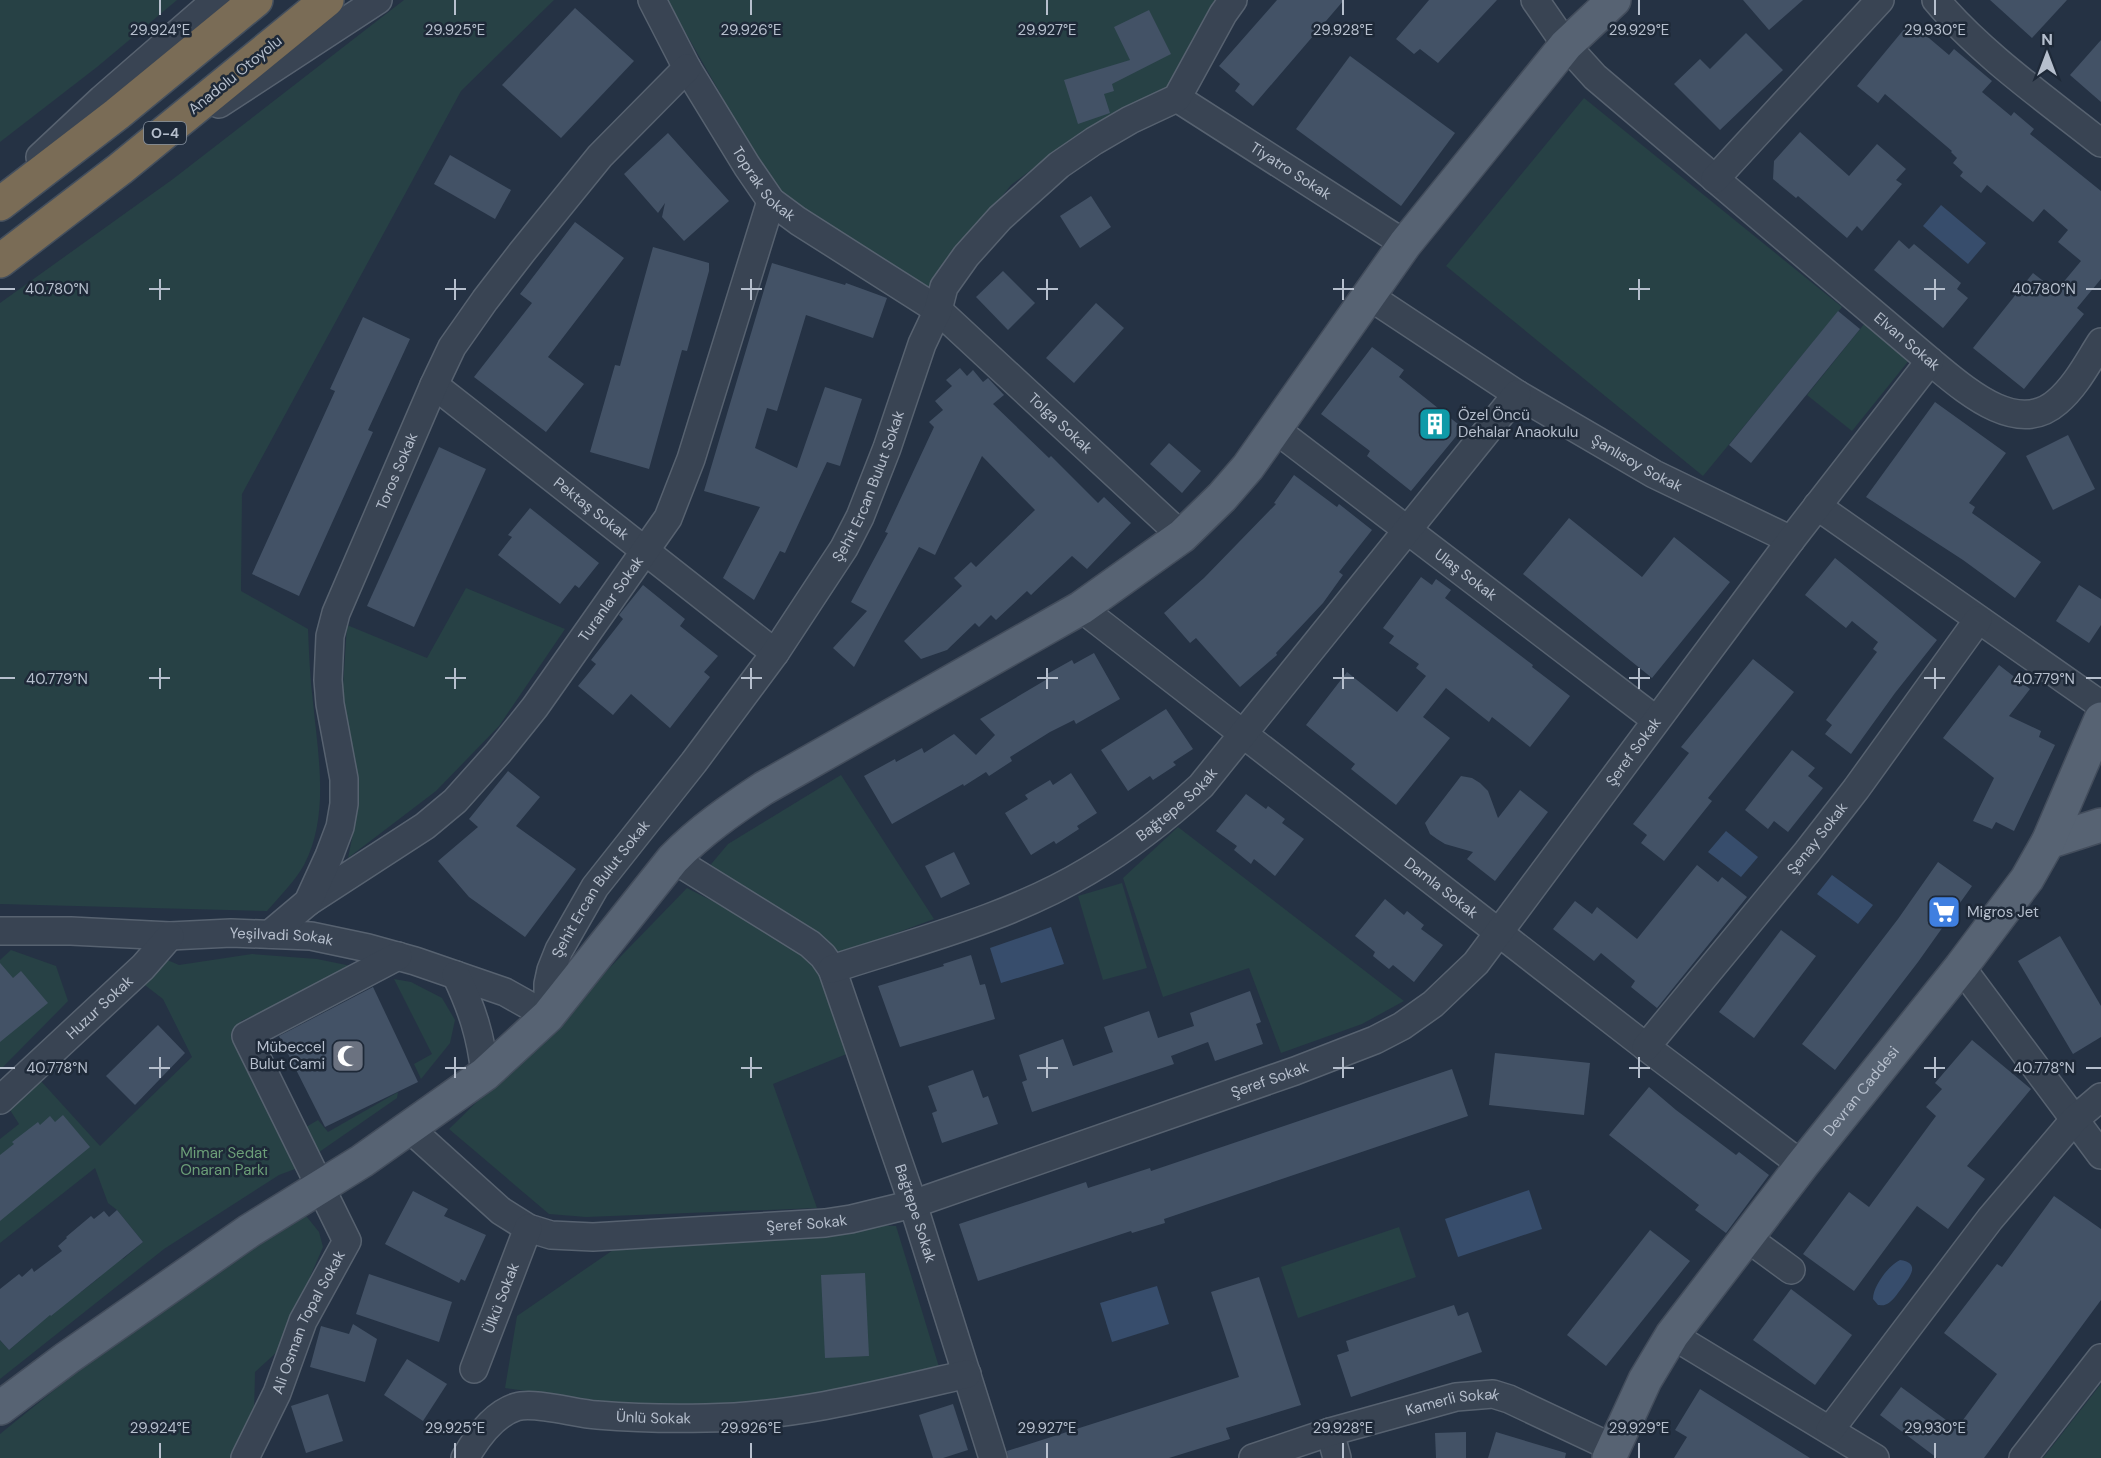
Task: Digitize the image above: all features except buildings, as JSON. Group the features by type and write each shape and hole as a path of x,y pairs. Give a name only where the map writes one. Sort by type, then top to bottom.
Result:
{"highway":[{"path":"0,204 117,114 256,0"},
{"name":"Anadolu Otoyolu","path":"0,261 120,169 327,0"}],"main road":[{"path":"0,1408 67,1358 249,1231 362,1161 485,1074 548,1016 673,859 706,829 764,788 1081,608 1182,536 1228,489 1275,429 1405,244 1566,45 1614,0"},
{"name":"Devran Caddesi","path":"1611,1453 1645,1380 1672,1335 1802,1165 1961,967 2027,879 2048,842 2101,719"},
{"path":"2048,842 2101,825"}],"street":[{"path":"0,194 102,99 216,0"},
{"path":"120,169 378,0"},
{"name":"Toprak Sokak","path":"652,0 687,68 771,201 938,310"},
{"path":"1177,98 1233,0"},
{"name":"Elvan Sokak","path":"1535,0 1566,45 1595,77 1930,361 1963,388 1991,405 2008,412 2028,415 2046,410 2071,387 2101,342"},
{"path":"1715,178 1880,0"},
{"path":"1936,0 1954,22 2030,87 2101,143"},
{"name":"Toros Sokak","path":"270,934 308,902 340,827 344,804 344,779 329,688 330,636 336,613 452,347 522,252 600,156 687,68"},
{"name":"Tiyatro Sokak","path":"1177,98 1405,244"},
{"name":"Şehit Ercan Bulut Sokak","path":"548,1016 548,984 551,969 559,950 595,887 694,762 775,653 824,580 860,517 887,448 922,344 938,310 944,287 966,256 1000,218 1059,165 1130,120 1177,98"},
{"name":"Turanlar Sokak","path":"308,902 425,826 454,801 498,753 535,707 645,553 668,518 680,492 771,201"},
{"name":"Şanlısoy Sokak","path":"1369,296 1517,394 1654,474 1791,540"},
{"name":"Tolga Sokak","path":"938,310 1182,536"},
{"name":"Şeref Sokak","path":"409,1128 501,1211 528,1228 551,1235 593,1237 851,1219 913,1204 1295,1071 1374,1040 1402,1026 1432,1004 1476,963 1791,540 1930,361"},
{"name":"Pektaş Sokak","path":"434,385 775,653"},
{"name":"Bağtepe Sokak","path":"832,969 1014,907 1088,872 1177,809 1201,786 1517,394"},
{"name":"Ulaş Sokak","path":"1275,429 1656,720"},
{"path":"1818,506 2101,705"},
{"name":"Damla Sokak","path":"1081,608 1646,1047 1802,1165"},
{"name":"Şenay Sokak","path":"1646,1047 1856,789 1978,620"},
{"name":"Bağtepe Sokak","path":"673,859 810,944 823,956 832,969 913,1204 993,1458"},
{"name":"Yeşilvadi Sokak","path":"1,931 170,936 231,933 311,936 398,956 456,975 506,992 548,1016"},
{"name":"Huzur Sokak","path":"0,1100 143,967 170,936"},
{"path":"321,1187 246,1036 398,956"},
{"path":"1961,967 2101,1155"},
{"path":"456,975 477,1025 485,1074"},
{"path":"1830,1430 1990,1219 2075,1119 2101,1097"},
{"name":"Ali Osman Topal Sokak","path":"244,1458 277,1393 303,1321 347,1241 321,1187"},
{"name":"Ülkü Sokak","path":"474,1369 528,1228"},
{"path":"1746,1237 1791,1270"},
{"path":"1672,1335 1875,1458"},
{"path":"2023,1458 2101,1358"},
{"name":"Ünlü Sokak","path":"465,1458 486,1429 504,1413 517,1407 531,1406 594,1415 644,1418 760,1415 881,1394 967,1374"},
{"name":"Kamerli Sokak","path":"1253,1458 1330,1432 1456,1396 1493,1394 1509,1399 1611,1453"},
{"path":"1330,1432 1337,1458"}],"green space":[{"path":"0,0 177,0 97,67 0,142"},
{"path":"404,0 554,0 461,91 242,494 241,591 308,629 320,805 312,846 304,865 292,883 267,911 0,904 0,303 173,179"},
{"path":"667,0 1218,0 1172,87 1122,108 1071,140 1011,185 929,288 852,246 795,209 761,172 720,93"},
{"path":"1584,98 1842,307 1703,476 1446,266"},
{"path":"1865,323 1910,359 1852,431 1807,395"},
{"path":"466,588 565,629 499,726 436,791 348,858 358,809 352,749 342,702 347,625 427,658"},
{"path":"841,775 934,919 837,955 707,869 728,844"},
{"path":"1178,827 1404,1001 1362,1024 1281,1053 1249,968 1163,997 1123,878"},
{"path":"1122,883 1147,968 1103,980 1078,896"},
{"path":"687,888 743,916 783,940 815,967 829,991 849,1053 773,1084 817,1208 586,1217 549,1214 449,1129 529,1051"},
{"path":"11,950 56,966 68,1001 0,1070 0,960"},
{"name":"Mimar Sedat Onaran Parkı","path":"252,954 317,959 361,968 241,1021 303,1166 279,1175 164,1249 0,1379 0,1340 9,1350 28,1334 44,1308 51,1316 71,1299 44,1268 52,1258 81,1292 100,1277 94,1269 116,1251 123,1259 143,1242 117,1210 108,1203 95,1168 0,1243 0,1139 19,1124 10,1110 40,1080 100,1146 192,1057 163,999 137,979 165,959 179,965"},
{"path":"394,979 411,982 442,998 455,1020 450,1043 421,1079 414,1064 432,1054"},
{"path":"398,1092 397,1098 312,1157 301,1130 318,1120 328,1132"},
{"path":"298,1216 307,1217 319,1232 323,1247 278,1351 255,1372 254,1416 234,1458 0,1458 0,1434 110,1345"},
{"path":"862,1225 896,1226 939,1367 816,1397 732,1408 610,1402 505,1388 517,1316 613,1250 825,1233"},
{"path":"1399,1227 1416,1277 1298,1318 1281,1267"},
{"path":"2101,1384 2101,1458 2043,1458"}],"water":[{"path":"1941,205 1986,243 1968,264 1923,226"},
{"path":"1726,831 1758,857 1741,877 1708,852"},
{"path":"1832,875 1873,905 1858,924 1817,894"},
{"path":"1051,927 1064,964 1001,983 990,948"},
{"path":"1529,1190 1542,1229 1458,1257 1445,1219"},
{"path":"1900,1260 1911,1264 1912,1272 1891,1301 1878,1305 1873,1299 1876,1288 1887,1271"},
{"path":"1157,1286 1169,1324 1112,1342 1100,1303"}],"place":[{"name":"Özel Öncü Dehalar Anaokulu","path":"1435,424"},
{"name":"Migros Jet","path":"1944,912"},
{"name":"Mübeccel Bulut Cami","path":"348,1056"}]}
